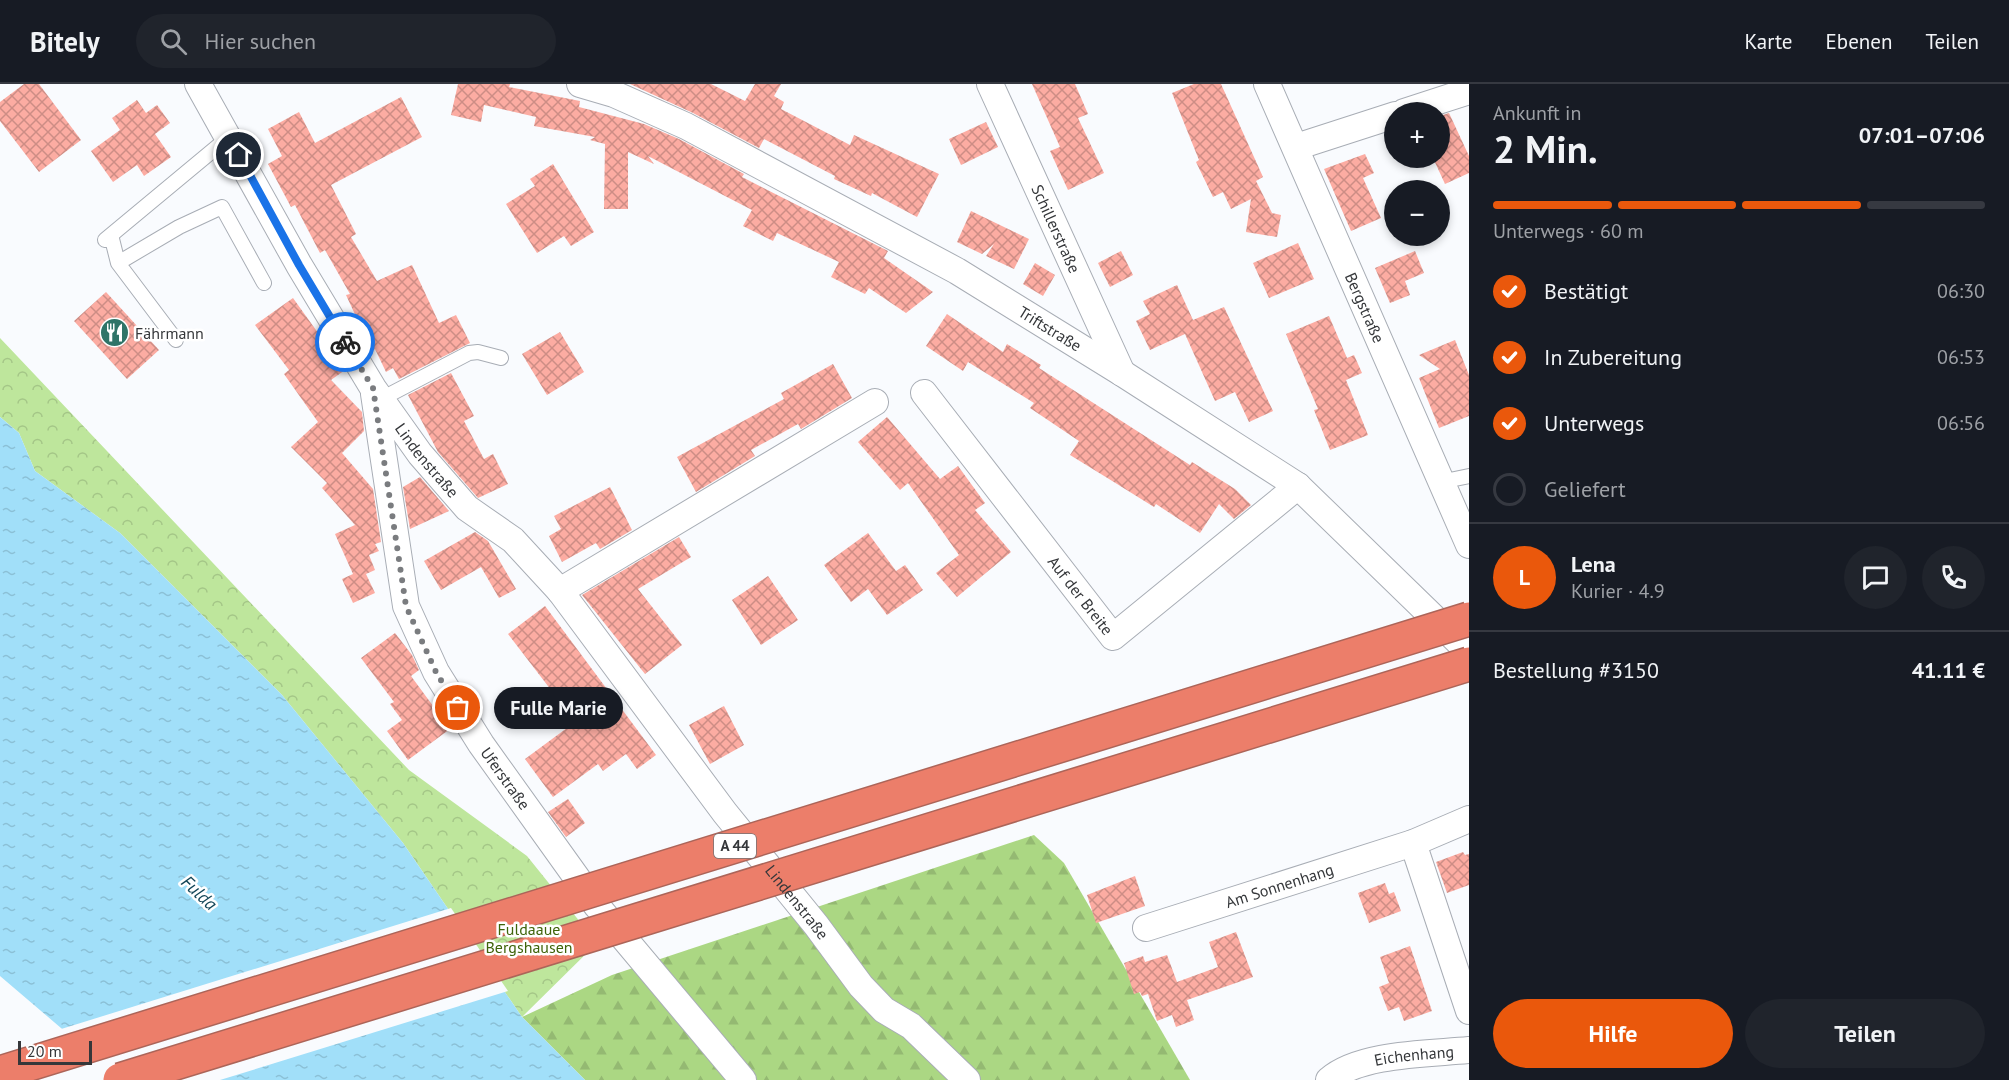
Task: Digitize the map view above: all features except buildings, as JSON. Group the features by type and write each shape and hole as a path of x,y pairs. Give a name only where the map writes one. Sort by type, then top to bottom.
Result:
{"highway":[{"name":"A 44","path":"0,1073 1454,621"},
{"name":"A 44","path":"120,1080 1469,664"}],"street":[{"name":"Lindenstraße","path":"198,84 299,265 377,394 420,454 467,508 513,540 560,591 725,813 816,925 861,986 884,1010 911,1026 967,1080"},
{"name":"Triftstraße","path":"580,84 614,94 697,131 957,271 1122,373 1298,486 1454,621 1469,652"},
{"name":"Schillerstraße","path":"990,84 1122,373"},
{"name":"Bergstraße","path":"1267,84 1466,539"},
{"path":"1440,102 1468,94"},
{"path":"1296,147 1384,119"},
{"name":"Auf der Breite","path":"924,393 1113,637 1298,486"},
{"name":"Uferstraße","path":"377,394 406,606 436,672 481,744 597,906 743,1080"},
{"path":"560,591 875,402"},
{"path":"1454,621 1469,611"},
{"name":"Am Sonnenhang","path":"1146,928 1413,843 1469,819"},
{"path":"1413,843 1469,1011"},
{"name":"Eichenhang","path":"1329,1080 1337,1073 1380,1059 1469,1050"}],"lane":[{"path":"176,340 118,262 108,238 229,137"},
{"path":"118,262 179,227 222,207 264,283"},
{"path":"377,394 469,353 478,352 501,358"},
{"path":"1440,482 1469,476"}],"green space":[{"name":"Fuldaaue Bergshausen","path":"0,338 409,770 527,856 597,943 522,1017 403,843 282,695 120,533 35,471 19,433 0,417"},
{"path":"1034,835 1064,863 1190,1080 585,1080 522,1017 612,975"}],"water":[{"name":"Fulda","path":"0,417 19,433 35,471 120,533 282,695 403,843 522,1017 585,1080 122,1080 0,976"}],"pier":[{"path":"451,908 508,991 220,1080 117,1080 58,1030"}],"way so far":[{"path":"345,342 373,388 406,606 436,672 458,708"}],"place":[{"name":"Fährmann","path":"114,333"},
{"name":"Fulle Marie","path":"458,708"}],"route":[{"path":"239,155 299,265 345,342"}]}
